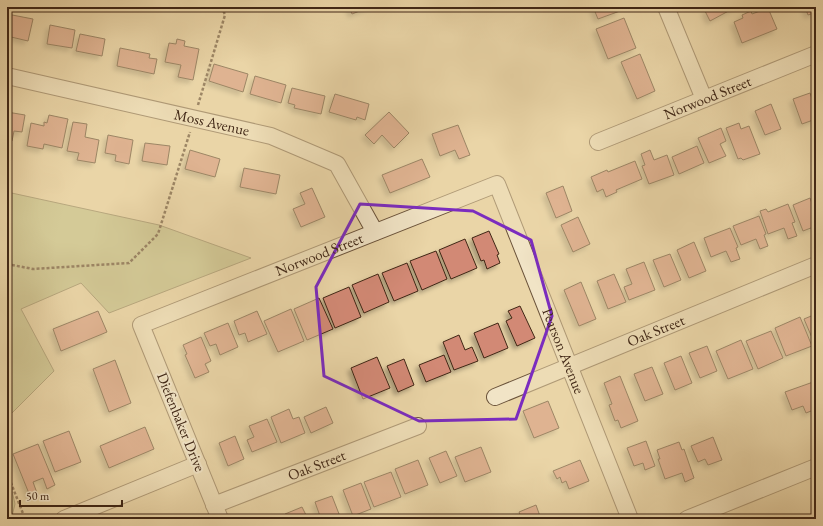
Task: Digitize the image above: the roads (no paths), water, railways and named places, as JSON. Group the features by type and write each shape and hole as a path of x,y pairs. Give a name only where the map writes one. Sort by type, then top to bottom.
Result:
{"street":[{"path":"666,7 704,99"},
{"name":"Norwood Street","path":"598,142 816,54"},
{"name":"Moss Avenue","path":"7,76 271,136 337,164 375,232"},
{"name":"Norwood Street","path":"141,325 497,184"},
{"name":"Pearson Avenue","path":"497,184 630,519"},
{"name":"Oak Street","path":"495,397 816,265"},
{"name":"Diefenbaker Drive","path":"141,325 217,512"},
{"name":"Oak Street","path":"217,512 418,426"},
{"path":"64,519 198,464"},
{"path":"687,519 816,468"}],"waterway":[{"path":"7,512 10,519"}]}
